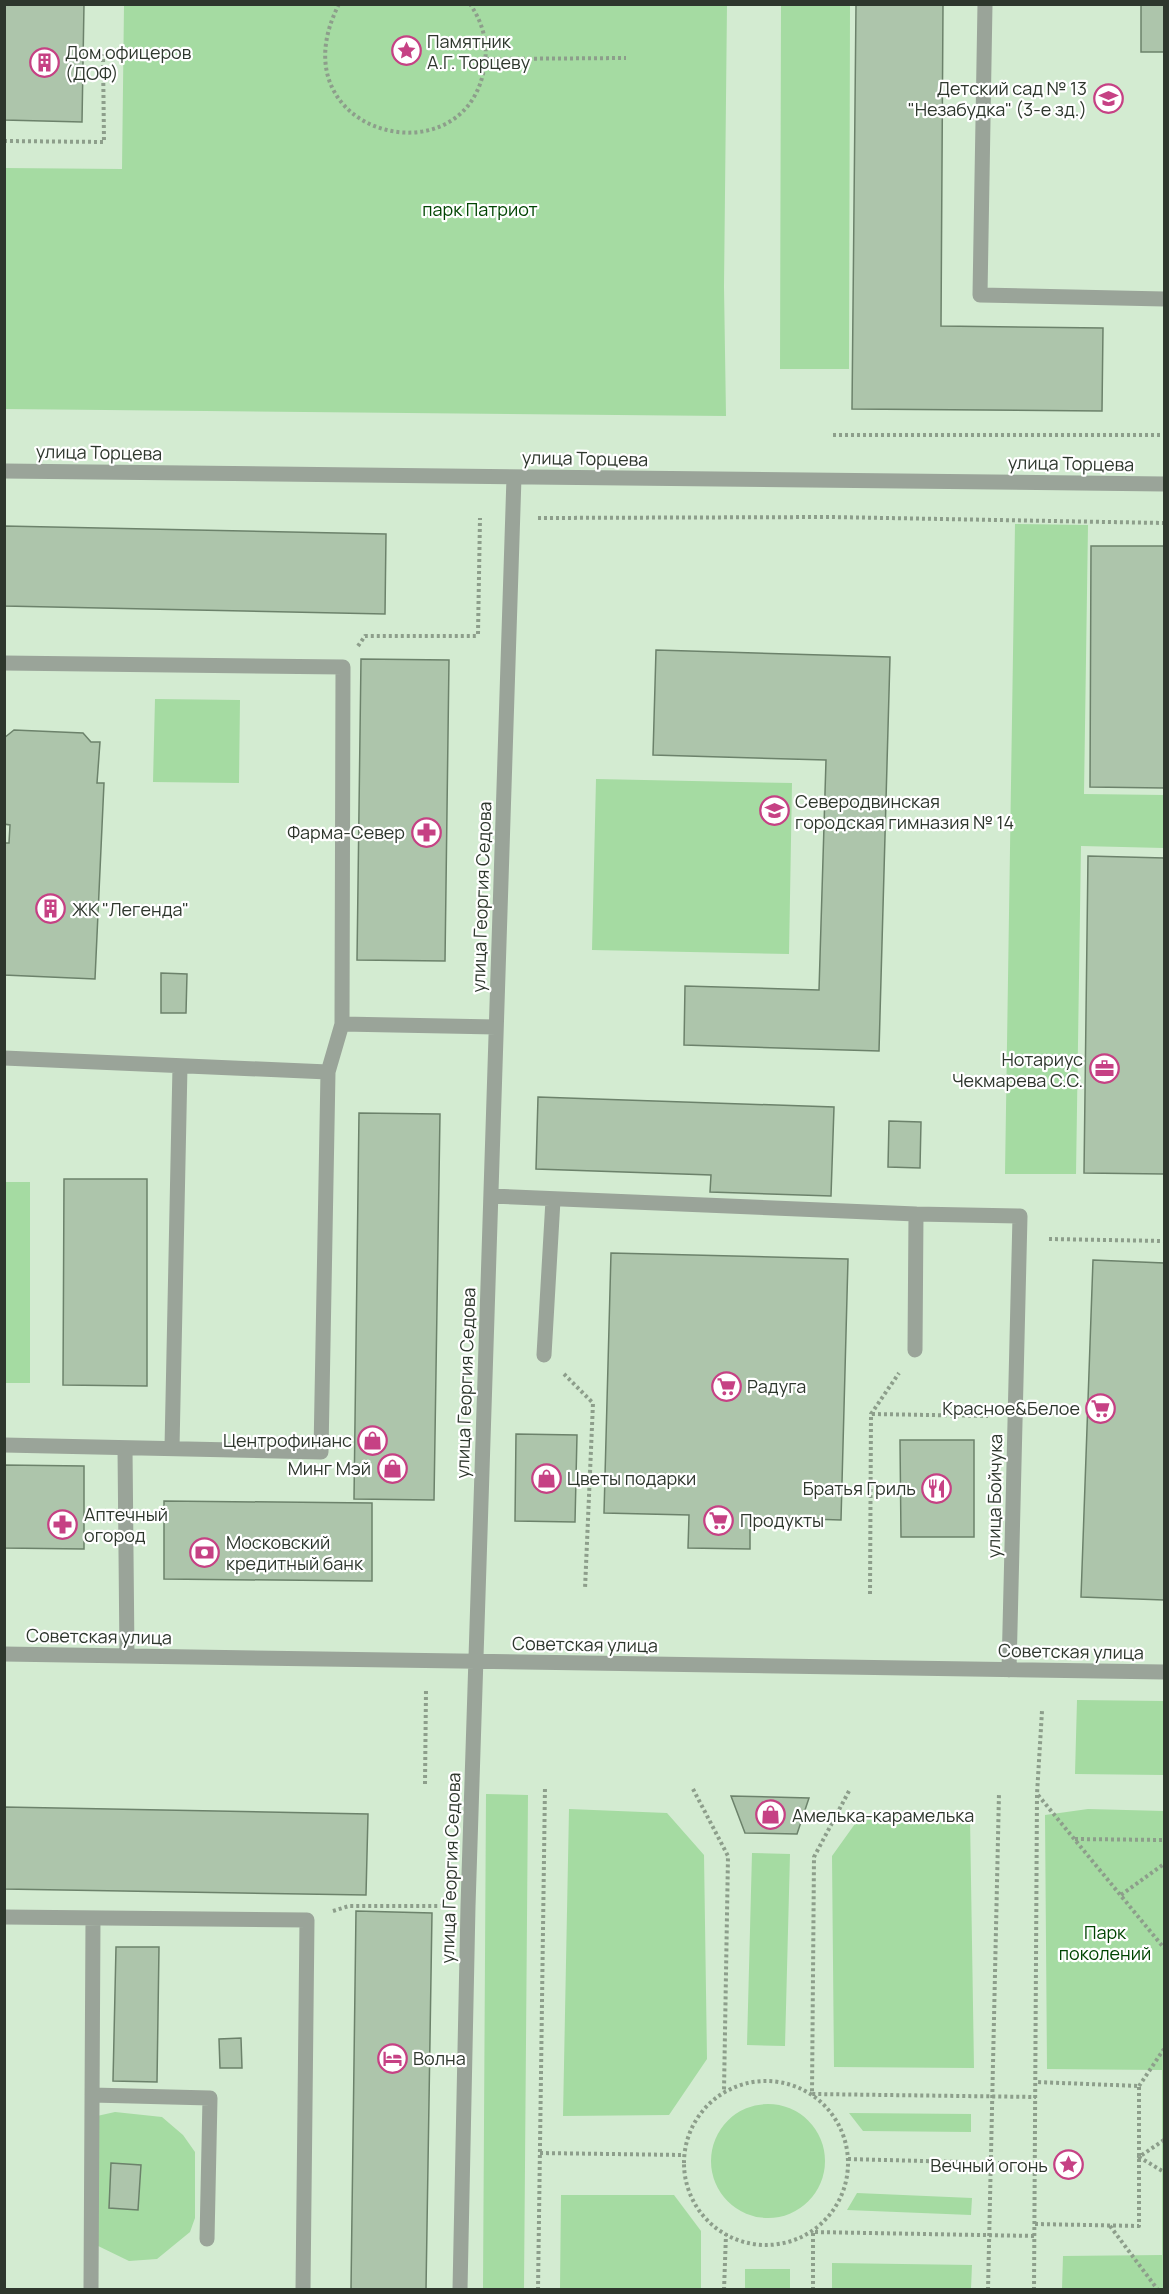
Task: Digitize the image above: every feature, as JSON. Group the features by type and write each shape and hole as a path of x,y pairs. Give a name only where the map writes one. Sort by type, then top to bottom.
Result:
{"street":[{"path":"986,4 980,295 1164,299"},
{"name":"улица Торцева","path":"4,471 1164,484"},
{"name":"улица Георгия Седова","path":"460,2289 468,1906 514,477"},
{"path":"4,663 343,666 342,1024 328,1072 321,1452 4,1445"},
{"path":"342,1024 496,1027"},
{"path":"4,1059 328,1072"},
{"path":"172,1448 180,1066"},
{"path":"491,1196 916,1214 915,1350"},
{"path":"544,1355 553,1200"},
{"name":"улица Бойчука","path":"916,1214 1020,1216 1009,1670"},
{"path":"125,1448 127,1656"},
{"name":"Советская улица","path":"4,1654 1164,1672"},
{"path":"4,1917 307,1920 303,2289"},
{"path":"91,2289 93,1918"},
{"path":"92,2095 210,2098 207,2239"}],"path":[{"path":"339,4 328,27 324,54 327,73 334,91 345,107 360,120 396,133 416,133 437,127 456,116 471,100 481,81 486,59 485,37 478,16 470,4"},
{"path":"4,141 104,142 103,54"},
{"path":"486,59 626,58"},
{"path":"833,435 1164,435"},
{"path":"538,518 831,517 1164,523"},
{"path":"343,666 365,636 478,636"},
{"path":"1049,1239 1164,1241"},
{"path":"870,1594 871,1414 915,1350"},
{"path":"544,1355 593,1403 585,1589"},
{"path":"871,1414 1016,1416"},
{"path":"425,1784 426,1687"},
{"path":"1034,2289 1037,1794 1042,1711"},
{"path":"538,2289 545,1786"},
{"path":"693,1789 728,1856 724,2091"},
{"path":"812,2094 814,1857 849,1791"},
{"path":"988,2289 999,1793"},
{"path":"1037,1794 1164,1948"},
{"path":"1075,1839 1164,1840"},
{"path":"1121,1895 1164,1864"},
{"path":"307,1920 349,1906 468,1906"},
{"path":"1035,2224 1139,2226 1139,2086 1164,2049"},
{"path":"755,2081 785,2082 821,2100 839,2123 847,2146 846,2185 834,2211 813,2232 789,2243 747,2244 717,2229 697,2209 685,2183 683,2156 697,2117 724,2091 755,2081"},
{"path":"1036,2082 1139,2086"},
{"path":"812,2094 1036,2097"},
{"path":"1139,2157 1164,2140"},
{"path":"540,2153 683,2156"},
{"path":"1139,2157 1164,2172"},
{"path":"848,2159 1035,2164"},
{"path":"1110,2225 1158,2289"},
{"path":"813,2232 1035,2236"},
{"path":"813,2232 813,2289"},
{"path":"724,2289 726,2234"}],"green space":[{"name":"парк Патриот","path":"124,5 727,5 724,287 726,416 5,409 5,168 122,169"},
{"path":"781,5 850,5 849,369 780,369"},
{"path":"1015,524 1088,525 1084,794 1164,795 1164,848 1081,846 1076,1174 1005,1174"},
{"path":"155,699 240,700 239,783 153,782"},
{"path":"596,779 792,783 789,954 592,950"},
{"path":"5,1182 30,1182 30,1383 5,1383"},
{"path":"1077,1700 1164,1701 1164,1775 1075,1774"},
{"path":"486,1794 528,1795 524,2289 483,2289"},
{"path":"569,1809 667,1813 704,1855 707,2059 669,2115 563,2116"},
{"name":"Парк поколений","path":"1088,1809 1164,1811 1164,2289 1062,2289 1063,2256 1162,2255 1162,2070 1047,2069 1045,1815"},
{"path":"862,1814 970,1817 974,2068 834,2067 832,1856"},
{"path":"752,1853 790,1854 785,2046 747,2045"},
{"path":"768,2104 790,2109 808,2121 820,2139 825,2161 820,2183 808,2201 790,2213 768,2218 746,2213 728,2201 716,2183 711,2161 716,2139 728,2121 746,2109"},
{"path":"115,2112 162,2117 183,2135 195,2152 195,2218 190,2232 157,2259 129,2261 94,2244 97,2116"},
{"path":"849,2113 971,2114 971,2132 863,2131"},
{"path":"857,2193 972,2198 971,2215 847,2210"},
{"path":"561,2195 674,2195 701,2231 701,2289 560,2289"},
{"path":"832,2263 972,2265 971,2289 832,2289"},
{"path":"745,2269 790,2269 790,2289 745,2289"}],"building":[{"name":"Дом офицеров (ДОФ)","path":"4,4 84,4 82,122 4,120"},
{"path":"856,4 943,5 941,326 1103,328 1102,411 852,409"},
{"path":"1141,4 1164,4 1164,52 1141,52"},
{"path":"4,526 386,534 385,614 4,606"},
{"path":"1091,546 1164,546 1164,788 1090,787"},
{"path":"656,650 890,657 879,1051 684,1045 685,986 819,990 826,760 653,755"},
{"path":"361,659 449,660 445,961 357,960"},
{"name":"ЖК \"Легенда\"","path":"14,730 83,733 91,742 100,742 97,783 104,783 95,979 4,975 4,843 9,843 10,825 4,824 4,738"},
{"path":"1088,856 1164,858 1164,1174 1084,1173"},
{"path":"161,973 187,974 186,1013 161,1013"},
{"path":"538,1097 834,1107 831,1196 710,1192 711,1175 536,1169"},
{"path":"359,1113 440,1114 434,1500 354,1499"},
{"path":"889,1121 921,1122 920,1168 888,1167"},
{"path":"64,1179 147,1179 147,1386 63,1385"},
{"name":"Радуга","path":"611,1253 848,1259 841,1520 750,1517 750,1549 688,1548 689,1515 604,1513"},
{"path":"1093,1260 1164,1263 1164,1600 1081,1597"},
{"name":"Цветы подарки","path":"516,1434 577,1435 575,1522 515,1521"},
{"name":"Братья Гриль","path":"900,1440 974,1440 974,1537 901,1537"},
{"path":"4,1465 84,1466 84,1549 4,1548"},
{"path":"164,1501 372,1503 372,1581 164,1579"},
{"name":"Амелька-карамелька","path":"731,1796 809,1798 797,1834 745,1833"},
{"path":"4,1807 368,1814 366,1895 4,1889"},
{"name":"Волна","path":"356,1911 432,1913 426,2290 351,2290"},
{"path":"116,1947 159,1947 157,2082 113,2081"},
{"path":"241,2038 242,2068 220,2068 219,2039"},
{"path":"111,2163 141,2165 138,2210 109,2208"}],"place":[{"name":"Памятник А.Г. Торцеву","path":"406,51"},
{"name":"Дом офицеров (ДОФ)","path":"44,62"},
{"name":"Детский сад № 13 \"Незабудка\" (3-е зд.)","path":"1108,98"},
{"name":"Северодвинская городская гимназия № 14","path":"774,811"},
{"name":"Фарма-Север","path":"426,832"},
{"name":"ЖК \"Легенда\"","path":"51,909"},
{"name":"Нотариус Чекмарева С.С.","path":"1104,1069"},
{"name":"Радуга","path":"726,1386"},
{"name":"Красное&Белое","path":"1101,1408"},
{"name":"Центрофинанс","path":"373,1440"},
{"name":"Минг Мэй","path":"392,1468"},
{"name":"Цветы подарки","path":"546,1478"},
{"name":"Братья Гриль","path":"937,1488"},
{"name":"Продукты","path":"719,1520"},
{"name":"Аптечный огород","path":"63,1524"},
{"name":"Московский кредитный банк","path":"205,1552"},
{"name":"Амелька-карамелька","path":"771,1815"},
{"name":"Волна","path":"392,2058"},
{"name":"Вечный огонь","path":"1069,2165"}]}
